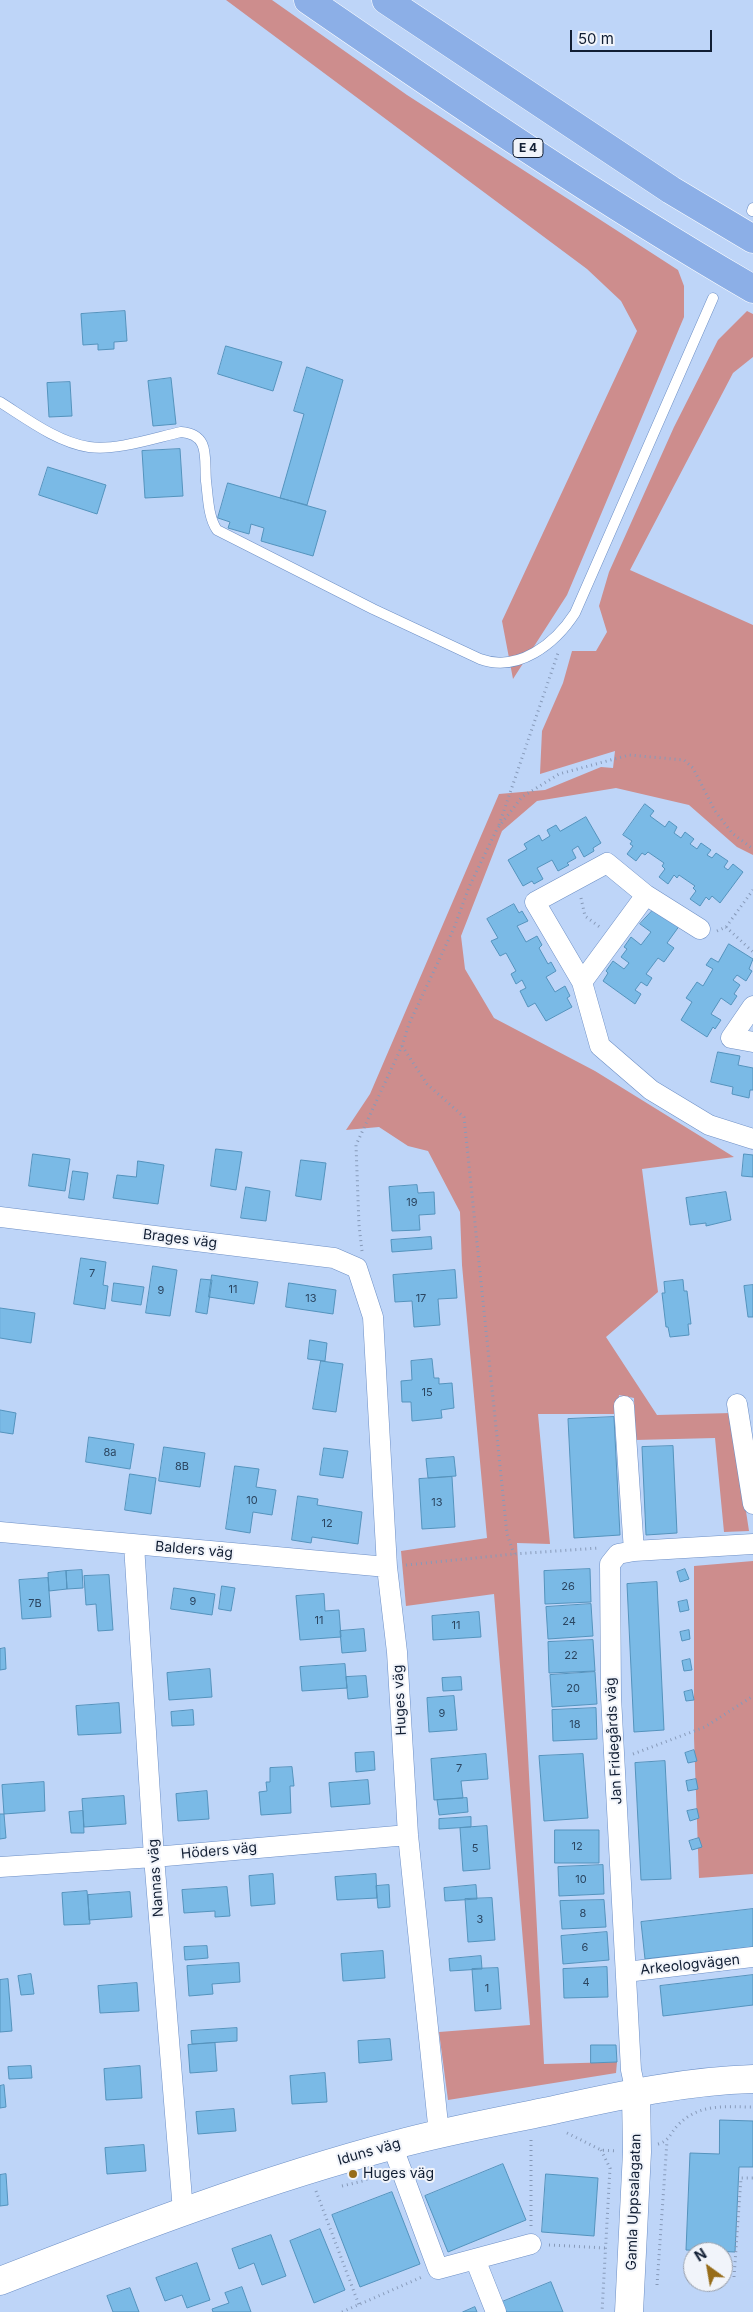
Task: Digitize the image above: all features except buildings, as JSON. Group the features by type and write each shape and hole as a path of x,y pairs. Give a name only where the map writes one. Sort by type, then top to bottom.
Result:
{"highway":[{"name":"E 4","path":"308,0 557,166 692,253 753,289"},
{"path":"386,0 671,190 753,238"}],"street":[{"path":"700,929 646,895 607,863 535,902 582,982 600,1046 659,1095 709,1125 753,1139"},
{"path":"582,982 646,895"},
{"path":"753,1006 731,1038 753,1042"},
{"name":"Brages väg","path":"0,1217 334,1258 357,1268"},
{"name":"Huges väg","path":"357,1268 373,1317 387,1566 397,1652 408,1834 439,2134"},
{"path":"738,1404 753,1504"},
{"name":"Jan Fridegårds väg","path":"624,1406 626,1552 610,1564 611,1697 631,2070 636,2093"},
{"name":"Balders väg","path":"0,1532 387,1566"},
{"path":"626,1552 753,1544"},
{"name":"Nannas väg","path":"134,1545 154,1857 183,2210"},
{"name":"Höders väg","path":"0,1866 154,1857 408,1834"},
{"name":"Arkeologvägen","path":"626,1972 753,1958"},
{"name":"Iduns väg","path":"0,2281 183,2210 240,2191 396,2155 439,2134 636,2093 714,2080 753,2079"},
{"name":"Gamla Uppsalagatan","path":"628,2312 637,2152 636,2093"},
{"path":"396,2155 438,2269 531,2244"},
{"path":"475,2259 496,2312"}],"lane":[{"path":"0,402 55,435 89,447 113,446 181,432 189,433 198,439 206,451 206,480 213,524 217,530 373,609 480,659 492,664 501,664 525,659 547,644 569,622 575,613 713,298"}],"path":[{"path":"357,1268 362,1249 359,1225 356,1145 454,928 469,887 497,829 569,622"},
{"path":"497,829 522,797 559,774 629,755 684,760 693,768 715,811 732,833 753,850"},
{"path":"574,881 580,893 585,916 614,937"},
{"path":"700,929 714,933 726,927 753,890"},
{"path":"726,927 753,952"},
{"path":"402,1046 427,1084 464,1117 507,1534 514,1554"},
{"path":"387,1566 514,1554 606,1548 626,1552"},
{"path":"615,1760 705,1727 753,1696"},
{"path":"657,2285 667,2141 677,2127 697,2110 753,2107"},
{"path":"560,2133 569,2132 601,2150 637,2152 667,2141"},
{"path":"522,2138 541,2136"},
{"path":"531,2137 531,2244 606,2248"},
{"path":"601,2150 610,2168 602,2312"},
{"path":"335,2187 363,2181 396,2155"},
{"path":"734,2277 741,2178 753,2178"},
{"path":"325,2189 314,2191 359,2305"},
{"path":"342,2312 438,2269"}],"shaded area":[{"path":"226,0 272,0 407,95 678,270 684,286 684,317 567,595 513,679 502,621 637,331 621,301 587,269"},
{"path":"747,311 753,314 753,357 733,373 630,570 753,625 753,855 737,847 689,805 616,788 537,801 502,831 461,936 465,969 494,1018 595,1071 734,1157 642,1169 658,1292 606,1337 657,1415 731,1413 749,1531 724,1532 715,1438 635,1440 634,1398 619,1395 617,1414 538,1414 550,1544 517,1543 544,2064 617,2062 616,2073 448,2100 439,2032 530,2025 494,1594 406,1606 401,1551 487,1538 462,1265 460,1212 428,1151 408,1146 379,1127 346,1130 370,1094 499,794 545,790 601,767 613,768 615,751 540,774 542,731 563,683 572,651 596,651 607,632 599,606 609,572 674,427 718,340"},
{"path":"753,1561 753,1874 699,1878 694,1738 694,1566"}],"place":[{"name":"Huges väg","path":"353,2174"}]}
